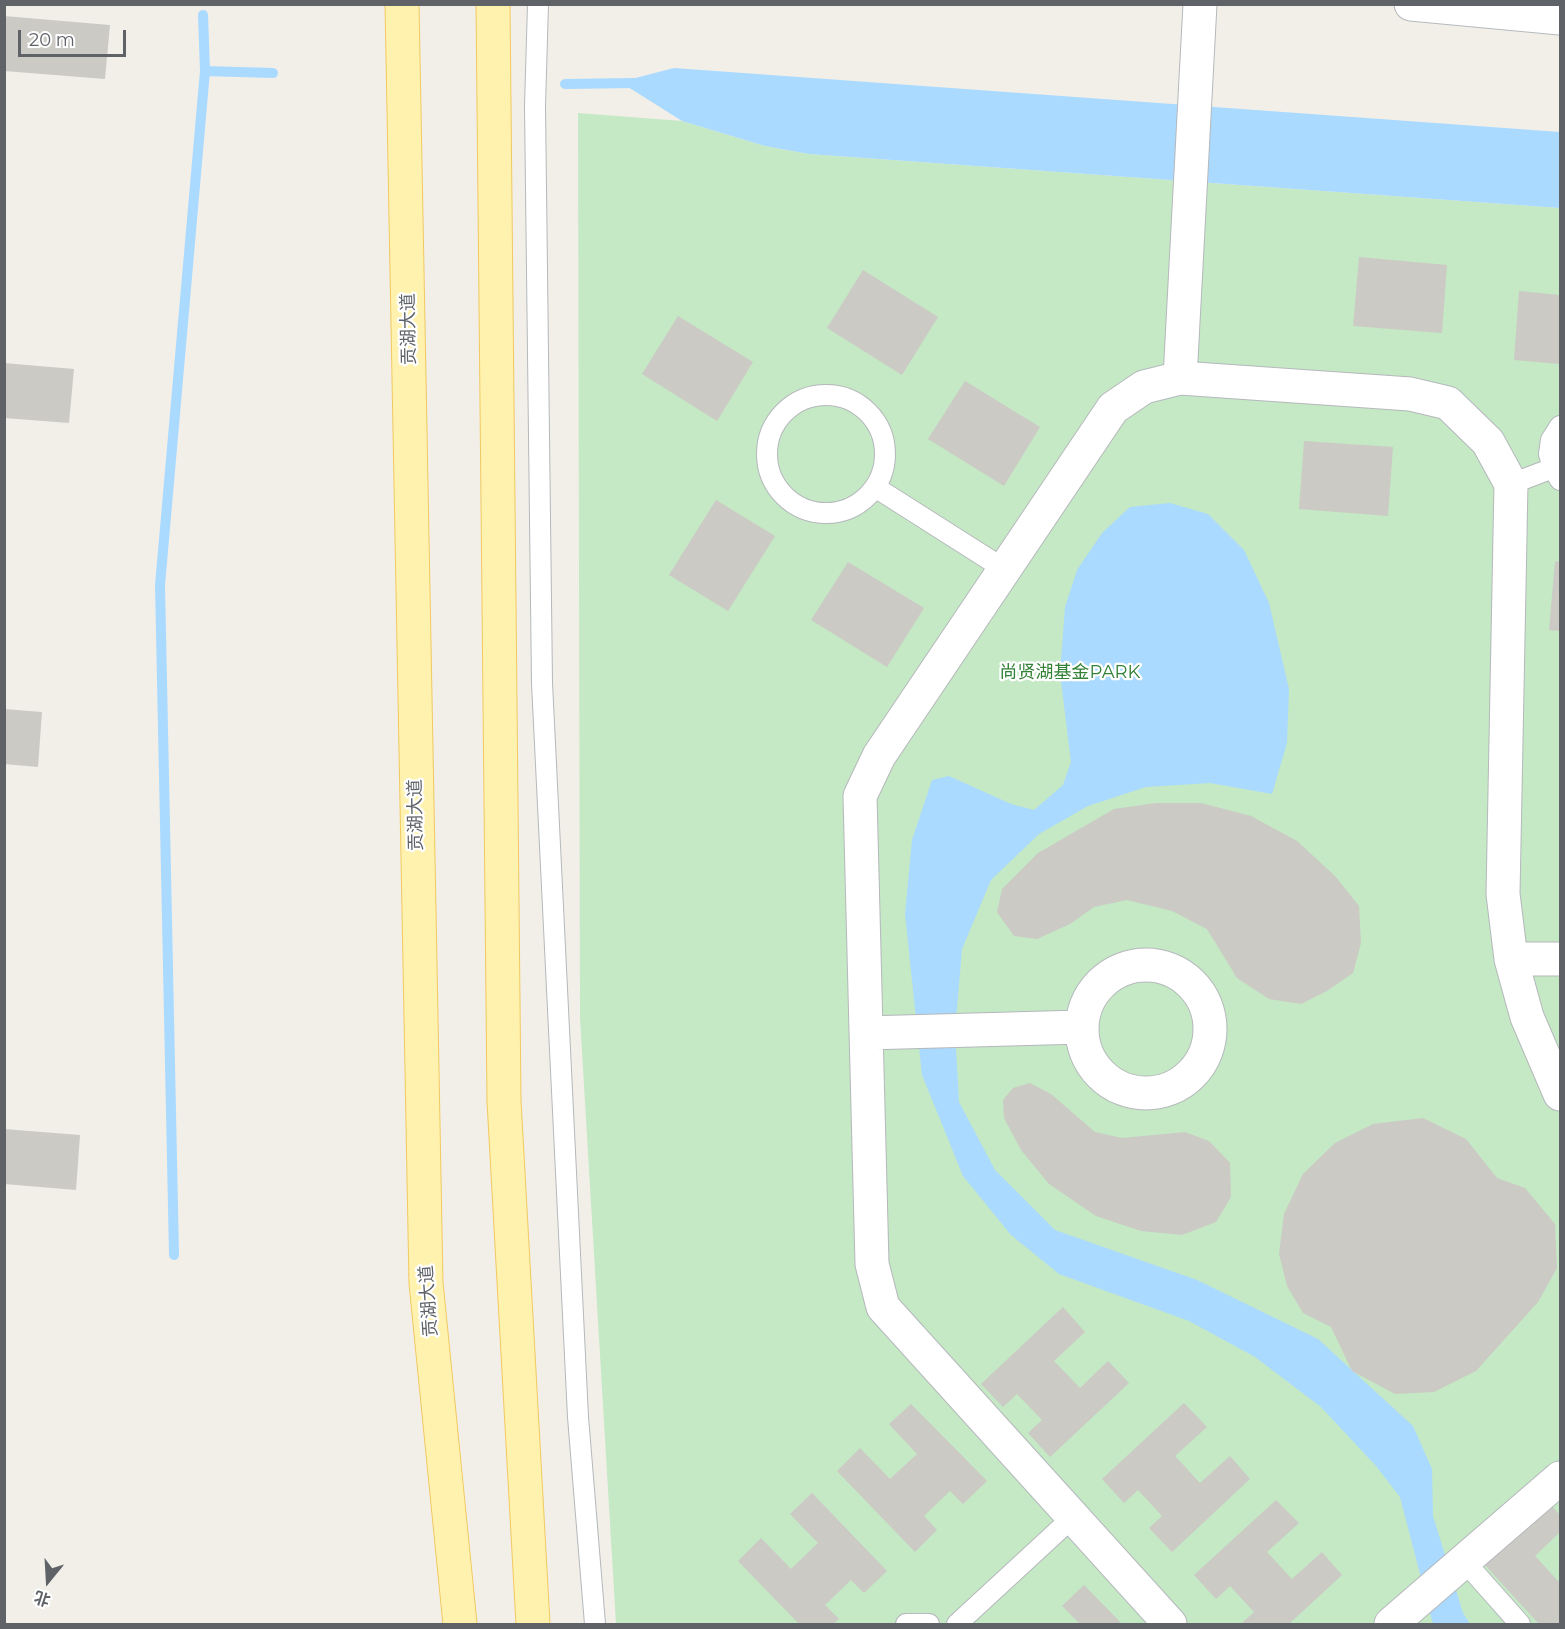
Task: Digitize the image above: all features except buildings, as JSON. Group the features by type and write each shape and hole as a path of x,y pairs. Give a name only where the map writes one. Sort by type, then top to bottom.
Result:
{"main road":[{"name":"贡湖大道","path":"402,4 426,1283 460,1624"},
{"path":"493,4 504,1101 533,1624"}],"street":[{"path":"1180,378 1200,4"},
{"path":"1412,4 1560,18"},
{"path":"1170,1624 883,1306 872,1264 860,796 879,756 1113,408 1144,387 1180,378 1410,394 1448,403 1488,442 1511,484 1503,894 1511,959 1527,1017 1560,1094"},
{"path":"1511,959 1560,959"},
{"path":"867,1033 1082,1027"},
{"path":"1391,1624 1560,1478"}],"lane":[{"path":"538,4 536,106 542,683 578,1417 595,1624"},
{"path":"819,395 838,396 856,403 871,415 881,432 885,451 883,470 875,487 862,502 844,510 824,513 805,509 787,499 775,483 768,465 767,445 773,427 792,406 819,395"},
{"path":"1511,484 1556,474 1549,454 1551,440 1560,426"},
{"path":"875,487 1004,569"},
{"path":"957,1624 1073,1517"},
{"path":"1465,1562 1520,1624"},
{"path":"906,1624 929,1624"}],"green space":[{"name":"尚贤湖基金PARK","path":"578,113 682,121 765,146 809,154 1560,208 1560,1624 616,1624 580,1018"}],"water":[{"path":"674,68 1560,132 1560,208 809,154 765,146 682,121 620,82"},
{"path":"1170,503 1208,514 1244,550 1269,603 1289,689 1287,743 1272,794 1210,783 1146,787 1088,806 1039,834 991,880 962,949 955,1031 959,1102 995,1170 1055,1230 1197,1280 1318,1339 1413,1426 1432,1469 1433,1516 1463,1613 1470,1624 1433,1624 1400,1497 1376,1466 1321,1407 1255,1357 1189,1321 1059,1274 1011,1235 963,1176 922,1075 905,914 912,840 932,780 949,776 1011,804 1034,810 1063,785 1071,762 1060,673 1065,607 1077,570 1102,533 1130,507"}],"waterway":[{"path":"174,1255 160,585 205,71 203,15"},
{"path":"205,71 273,73"},
{"path":"565,84 634,83"}]}
